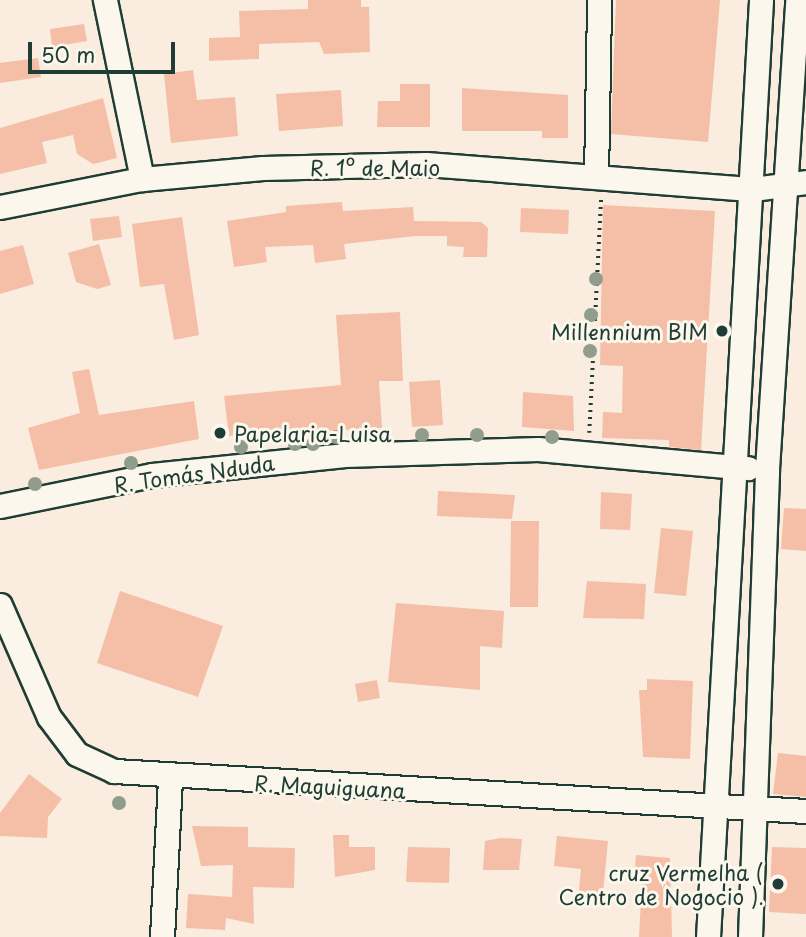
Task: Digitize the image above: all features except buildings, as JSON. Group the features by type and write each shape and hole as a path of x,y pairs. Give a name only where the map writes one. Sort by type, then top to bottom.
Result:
{"street":[{"path":"104,0 142,179"},
{"path":"599,0 599,184"},
{"path":"708,937 714,802 753,189 761,0"},
{"path":"750,937 767,469 795,182 797,0"},
{"name":"R. 1º de Maio","path":"0,207 142,179 426,164 599,184 753,189 795,182"},
{"name":"R. Tomás Nduda","path":"0,506 152,475 345,455 588,453 767,469"},
{"name":"R. Maguiguana","path":"0,605 49,717 77,754 114,771 170,778 714,802 806,811"},
{"path":"162,937 170,778"}],"path":[{"path":"588,453 599,184"}],"place":[{"name":"Millennium BIM","path":"722,331"},
{"name":"Papelaria-Luisa","path":"220,433"},
{"name":"cruz Vermelha ( Centro de Nogocio ).","path":"778,884"}]}
